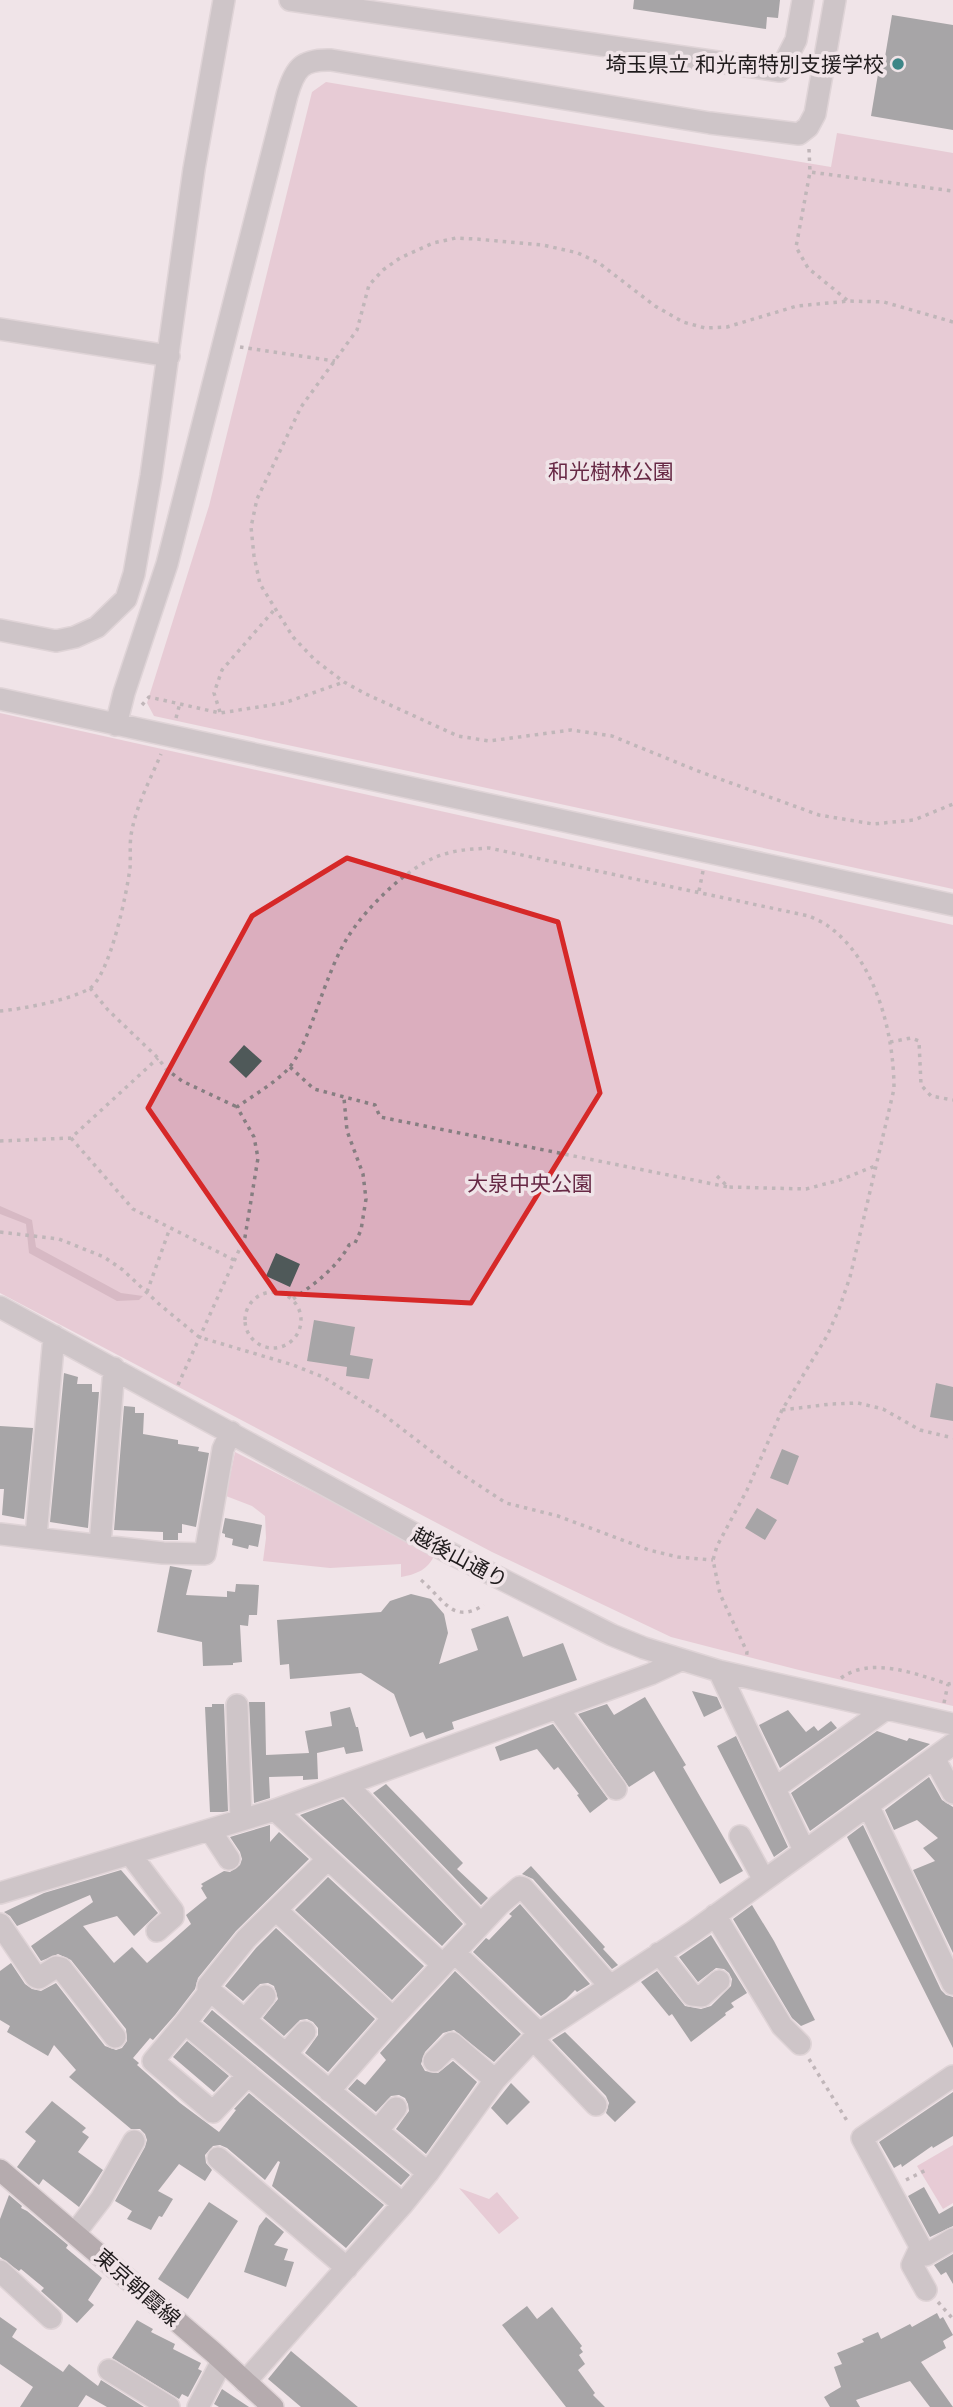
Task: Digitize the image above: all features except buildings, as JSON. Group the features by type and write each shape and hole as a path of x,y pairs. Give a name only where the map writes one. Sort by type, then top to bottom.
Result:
{"main road":[{"name":"東京朝霞線","path":"2,2178 75,2233 273,2407"}],"street":[{"path":"0,630 56,641 75,637 97,627 126,599 134,574 169,356 194,169 224,0"},
{"path":"290,0 780,71 796,40 803,0"},
{"path":"116,725 166,564 286,94 294,74 304,64 319,60 344,62 710,123 799,134 808,127 815,114 835,0"},
{"path":"0,328 169,356"},
{"path":"0,699 953,905"},
{"name":"越後山通り","path":"0,1307 446,1551 581,1620 644,1648 743,1677 953,1724"},
{"path":"36,1536 54,1336"},
{"path":"100,1545 114,1368"},
{"path":"0,1534 36,1536 163,1553 205,1554 223,1449 231,1432"},
{"path":"0,1893 347,1786 681,1661"},
{"path":"719,1671 804,1850"},
{"path":"237,1705 241,1820"},
{"path":"558,1709 616,1789"},
{"path":"775,1788 886,1709"},
{"path":"245,2382 403,2204 429,2173 495,2080 536,2036 715,1915 953,1744"},
{"path":"934,1758 953,1793"},
{"path":"347,1786 481,1924"},
{"path":"868,1805 953,1984"},
{"path":"275,1810 328,1859 449,1959 536,2036 596,2105"},
{"path":"210,1830 229,1859"},
{"path":"740,1836 764,1880"},
{"path":"130,1854 173,1910 173,1917 157,1931"},
{"path":"328,1859 246,1939 208,1986 210,1991 429,2173"},
{"path":"329,2091 481,1924 520,1887 608,1985"},
{"path":"276,1910 393,2018"},
{"path":"715,1915 782,2026 800,2044"},
{"path":"0,1924 36,1977 39,1978 56,1967 61,1968 115,2037"},
{"path":"659,1953 692,1995 702,1996 719,1981"},
{"path":"210,1991 153,2061 211,2111 215,2111 248,2075"},
{"path":"245,2020 265,1996"},
{"path":"185,2022 403,2204"},
{"path":"286,2054 305,2032"},
{"path":"434,2062 452,2043 495,2080"},
{"path":"926,2290 912,2265 919,2244 862,2138 953,2076"},
{"path":"377,2130 396,2108"},
{"path":"75,2233 101,2199 134,2141"},
{"path":"218,2158 346,2268"},
{"path":"918,2253 926,2255 953,2239"},
{"path":"0,2271 51,2318"},
{"path":"198,2407 222,2361"},
{"path":"108,2370 169,2407"}],"path":[{"path":"849,301 808,268 796,247 810,172 953,191"},
{"path":"953,322 884,302 849,301 797,306 727,327 705,328 683,322 655,306 599,263 578,253 543,245 456,238 433,243 400,258 383,270 369,285 357,330 301,407 257,499 251,527 260,584 293,637 315,660 344,682 458,736 488,741 571,730 612,736 819,815 873,824 914,820 953,804"},
{"path":"224,345 335,361"},
{"path":"220,713 214,693 222,670 275,609"},
{"path":"149,697 220,713 284,703 344,682"},
{"path":"0,1011 54,1000 90,988 98,978 115,937 124,904 132,830 169,737"},
{"path":"237,1107 290,1067 312,1024 346,939 369,909 399,881 429,860 461,850 489,848 809,916 828,926 850,947 882,1006 890,1042 894,1089 850,1276 839,1309 827,1336 782,1410 747,1490 717,1546 713,1560 720,1594 747,1651 743,1677"},
{"path":"90,988 166,1069 182,1081 237,1107 254,1137 258,1158 245,1237 171,1399"},
{"path":"890,1042 911,1038 919,1041 921,1085 931,1096 953,1100"},
{"path":"0,1141 71,1138 158,1058"},
{"path":"290,1067 314,1089 375,1105 380,1116 728,1187 806,1189 840,1180 875,1166"},
{"path":"293,1299 344,1255 349,1245 355,1243 361,1230 366,1199 363,1174 346,1131 344,1098"},
{"path":"71,1138 133,1209 234,1260"},
{"path":"717,1176 728,1187"},
{"path":"147,1292 170,1228"},
{"path":"0,1232 59,1239 81,1246 123,1270 199,1336 323,1377 364,1402 506,1503 568,1520 649,1550 713,1560"},
{"path":"273,1291 281,1292 293,1299 300,1310 297,1334 284,1346 265,1347 257,1343 245,1329 245,1311 256,1297 273,1291"},
{"path":"263,1355 265,1347"},
{"path":"782,1410 858,1403 883,1409 920,1430 953,1438"},
{"path":"421,1580 448,1608 458,1613 474,1611 484,1605"},
{"path":"823,1695 840,1678 860,1669 901,1671 953,1683"},
{"path":"800,2044 856,2135 862,2138"}],"highlighted area":[{"path":"347,858 558,922 600,1093 471,1303 276,1293 148,1108 252,916"}],"green space":[{"name":"和光樹林公園","path":"326,82 831,167 837,133 953,153 953,889 154,716 147,703 209,506 312,92"},
{"name":"大泉中央公園","path":"0,713 953,925 953,1706 671,1637 492,1552 0,1293"},
{"path":"235,1452 435,1554 421,1570 401,1577 401,1564 330,1568 263,1561 265,1516 252,1506 226,1496"},
{"path":"953,2145 953,2203 943,2209 917,2166"},
{"path":"459,2188 489,2199 497,2192 519,2218 499,2234"}],"shaded area":[{"path":"0,1206 32,1220 36,1247 121,1293 143,1296 139,1300 117,1301 29,1253 26,1224 0,1214"}],"place":[{"name":"埼玉県立 和光南特別支援学校","path":"898,64"}]}
